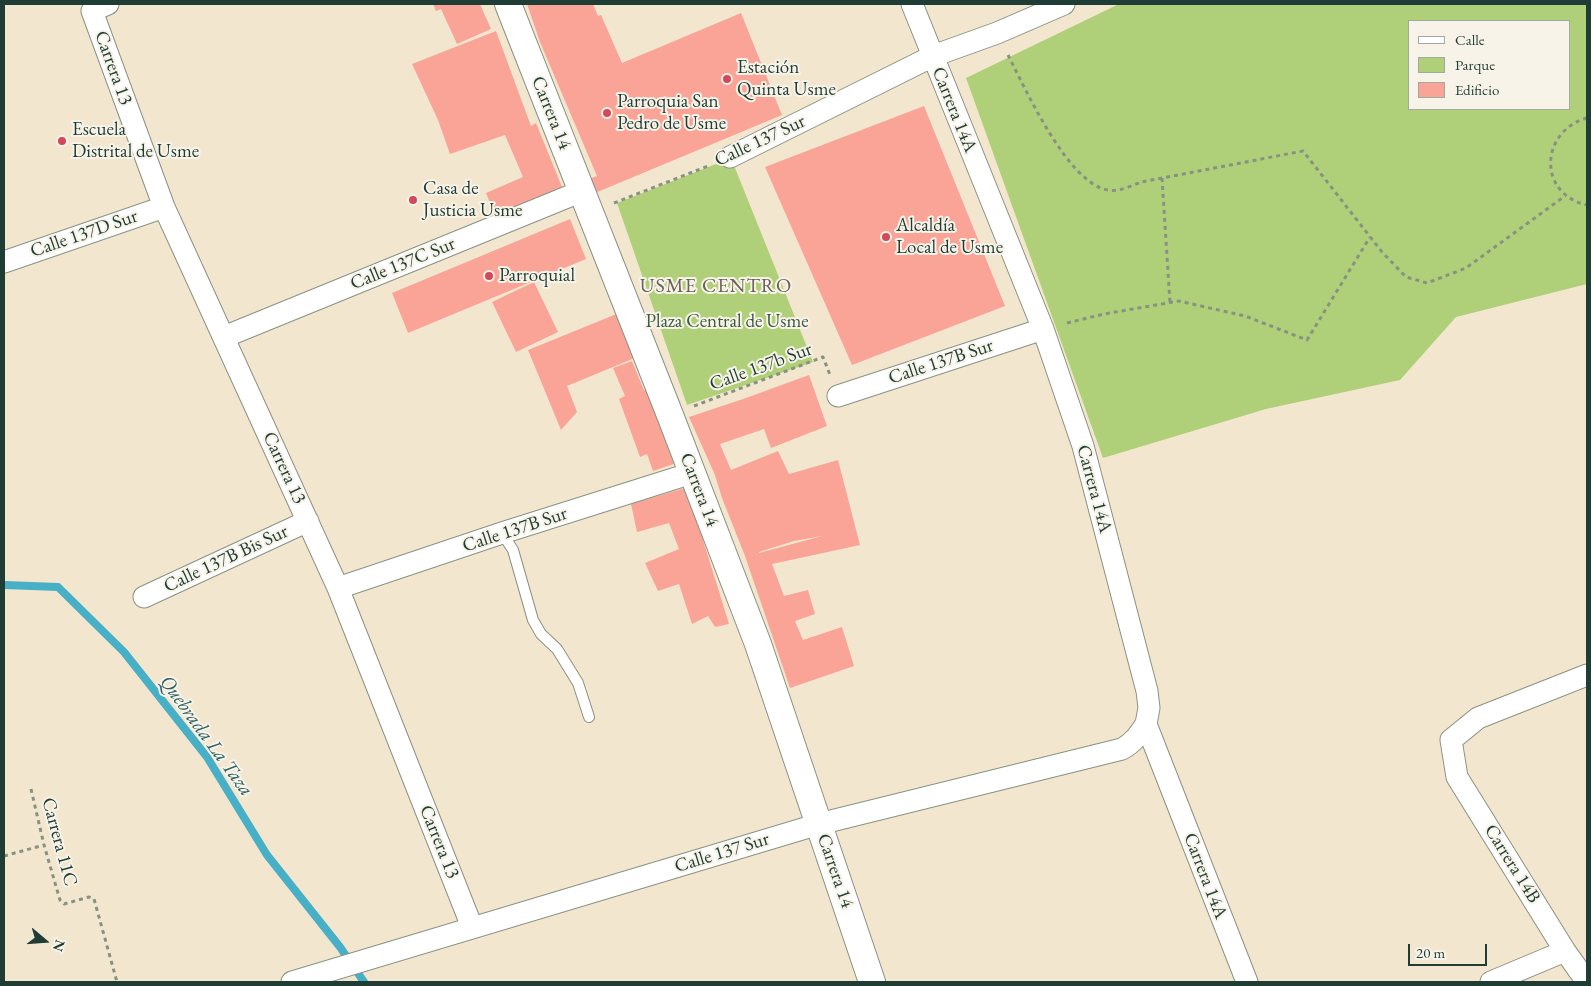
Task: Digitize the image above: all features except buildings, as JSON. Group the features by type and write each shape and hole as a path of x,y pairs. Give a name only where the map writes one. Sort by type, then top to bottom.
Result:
{"street":[{"name":"Carrera 14","path":"508,4 758,644 872,982"},
{"name":"Carrera 14A","path":"912,4 1043,329 1086,456 1147,691 1149,708 1146,724 1247,982"},
{"name":"Calle 137 Sur","path":"730,157 933,56 997,33 1064,4"},
{"name":"Carrera 13","path":"100,7 164,207 338,588 472,927"},
{"name":"Calle 137C Sur","path":"224,337 586,202"},
{"name":"Calle 137D Sur","path":"4,262 164,207"},
{"name":"Calle 137B Sur","path":"838,396 1043,329"},
{"name":"Calle 137B Sur","path":"338,588 502,533 692,473"},
{"name":"Calle 137B Bis Sur","path":"144,597 308,521"},
{"name":"Carrera 14B","path":"1587,676 1478,718 1451,740 1457,776 1587,982"},
{"name":"Calle 137 Sur","path":"292,982 819,824 1122,749 1130,745 1137,738 1146,724"},
{"path":"1491,982 1566,951"}],"lane":[{"path":"502,533 512,550 533,620 541,634 557,649 578,684 589,717"}],"path":[{"path":"997,33 1045,129 1070,161 1091,183 1108,190 1127,188 1141,182 1303,151 1382,252 1406,278 1427,283 1466,268 1565,196"},
{"path":"1587,118 1576,121 1564,129 1555,141 1551,155 1551,170 1556,184 1565,196 1578,203 1587,205"},
{"name":"Calle 137 Sur","path":"586,202 730,157"},
{"path":"1162,178 1170,302"},
{"path":"1043,329 1104,314 1180,301 1245,316 1307,340 1370,237"},
{"name":"Calle 137b Sur","path":"670,415 823,358 838,396"},
{"name":"Carrera 11C","path":"31,789 60,900 64,904 89,897 94,899 117,982"},
{"path":"4,856 44,844"}],"green space":[{"path":"1119,4 1587,4 1587,284 1456,317 1400,380 1266,409 1103,458 966,78"},
{"name":"Plaza Central de Usme","path":"731,158 813,362 687,405 617,203"}],"waterway":[{"name":"Quebrada La Taza","path":"4,585 58,587 124,652 207,757 267,855 340,947 364,982"}],"place":[{"name":"Estación Quinta Usme","path":"727,79"},
{"name":"Parroquia San Pedro de Usme","path":"607,113"},
{"name":"Escuela Distrital de Usme","path":"62,141"},
{"name":"Casa de Justicia Usme","path":"413,200"},
{"name":"Alcaldía Local de Usme","path":"886,237"},
{"name":"Parroquial","path":"489,276"}],"district":[{"name":"USME CENTRO","path":"716,287"}]}
